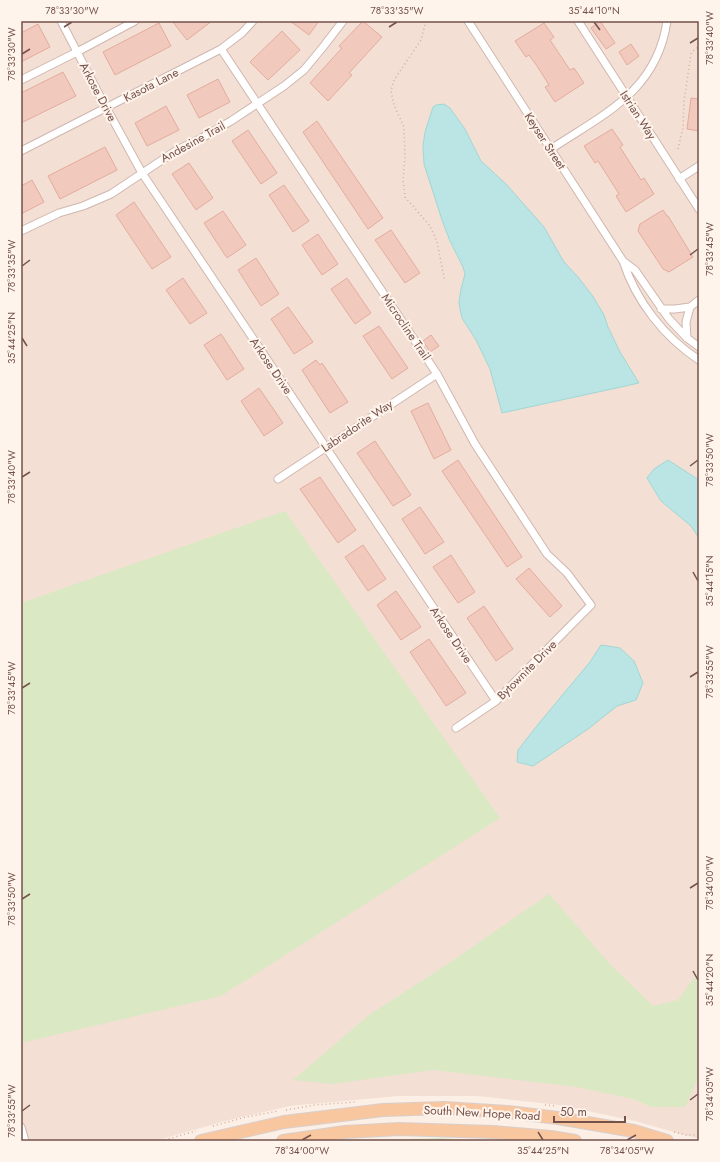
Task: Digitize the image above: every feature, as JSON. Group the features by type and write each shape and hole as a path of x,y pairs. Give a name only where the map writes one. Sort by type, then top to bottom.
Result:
{"main road":[{"name":"South New Hope Road","path":"201,1141 284,1122 383,1110 444,1108 508,1112 558,1118 634,1131 667,1141"},
{"name":"South New Hope Road","path":"282,1141 346,1132 398,1129 493,1132 551,1137 576,1141"}],"street":[{"name":"Arkose Drive","path":"61,21 142,173 496,701"},
{"path":"21,80 135,21"},
{"name":"Kasota Lane","path":"21,151 221,49 242,33 254,21"},
{"name":"Andesine Trail","path":"21,231 59,213 83,206 111,194 177,150 231,121 284,86 304,70 343,21"},
{"name":"Keyser Street","path":"468,21 623,261 628,275 654,320 682,349 699,360"},
{"name":"Istrian Way","path":"578,21 699,209"},
{"path":"551,149 610,111 627,98 646,77 652,67 661,47 667,21"},
{"name":"Microcline Trail","path":"221,49 437,374 475,444 547,554 567,573 591,605"},
{"path":"679,179 699,166"},
{"name":"Keyser Street","path":"623,261 635,270 669,319 687,338 699,347"},
{"path":"661,309 675,310 690,307 699,300"},
{"path":"687,338 686,322 690,307"},
{"name":"Labradorite Way","path":"278,479 437,374"},
{"name":"Bytownite Drive","path":"456,728 496,701 591,605"},
{"path":"21,1127 25,1141"}],"path":[{"path":"426,21 421,40 394,80 392,92 394,105 404,126 405,157 403,180 405,197 430,226 436,242 444,280"},
{"path":"678,149 683,128 684,101 691,54 699,46"}],"shaded area":[{"path":"21,21 699,21 699,1139 635,1121 559,1105 477,1096 398,1096 290,1106 225,1121 155,1141 21,1141"}],"green space":[{"path":"285,511 500,818 221,996 21,1043 21,603"},
{"path":"549,894 610,964 653,1006 678,1000 699,971 699,1077 685,1107 652,1107 633,1099 577,1087 433,1070 332,1084 293,1080 369,1015 449,963"},
{"path":"442,1138 476,1141 361,1141 365,1140"}],"water":[{"path":"444,104 450,108 465,129 481,161 506,184 544,227 564,262 592,295 604,315 620,352 639,383 502,413 490,369 476,340 462,318 459,303 465,274 442,220 424,164 423,146 425,132 433,107"},
{"path":"668,460 699,480 699,538 691,526 661,501 647,478 654,469"},
{"path":"601,645 620,648 634,661 643,683 636,700 617,706 588,729 533,766 517,762 518,750 590,662"}],"building":[{"path":"172,21 212,21 187,40"},
{"path":"290,21 319,21 309,35"},
{"path":"363,21 382,37 349,73 352,75 328,101 310,83 342,48 339,46"},
{"path":"600,21 615,43 606,49 591,28"},
{"path":"159,23 171,46 115,75 103,52"},
{"path":"544,23 554,37 550,40 570,70 574,68 584,83 555,102 545,87 549,85 537,66 529,55 526,57 515,41"},
{"path":"38,24 50,47 21,62 21,33"},
{"path":"282,31 300,50 268,80 250,62"},
{"path":"631,44 639,56 627,65 619,52"},
{"path":"63,72 76,96 21,123 21,93"},
{"path":"218,79 230,102 199,118 187,95"},
{"path":"691,98 699,99 699,131 687,129"},
{"path":"166,106 179,130 147,146 135,123"},
{"path":"317,121 383,218 368,229 303,132"},
{"path":"612,129 623,145 620,147 641,180 644,178 654,194 626,212 616,196 619,194 607,175 598,161 595,163 584,146"},
{"path":"248,130 277,173 261,184 232,141"},
{"path":"105,147 117,170 60,199 48,176"},
{"path":"189,163 213,198 196,210 172,174"},
{"path":"32,180 44,202 21,214 21,186"},
{"path":"284,185 309,221 293,232 269,195"},
{"path":"134,202 171,257 152,269 116,215"},
{"path":"663,210 693,257 669,272 663,269 638,231 640,224"},
{"path":"223,211 246,245 227,258 204,223"},
{"path":"391,230 420,273 405,283 375,240"},
{"path":"318,234 338,264 322,275 302,245"},
{"path":"256,258 279,294 261,306 238,270"},
{"path":"183,278 207,313 190,324 166,290"},
{"path":"347,278 371,313 355,324 331,289"},
{"path":"288,307 313,342 294,354 271,319"},
{"path":"379,326 408,368 392,379 363,336"},
{"path":"221,334 244,369 227,380 204,345"},
{"path":"431,335 439,346 430,352 423,341"},
{"path":"316,360 320,365 322,363 348,402 330,413 302,370"},
{"path":"259,388 283,423 264,436 241,401"},
{"path":"428,403 451,450 434,459 411,411"},
{"path":"375,441 411,495 393,506 357,453"},
{"path":"458,460 522,557 507,567 442,471"},
{"path":"320,477 356,530 338,543 300,489"},
{"path":"420,507 444,542 425,554 402,519"},
{"path":"363,545 386,579 368,591 345,557"},
{"path":"451,555 475,592 458,603 433,567"},
{"path":"529,568 562,606 550,617 516,579"},
{"path":"396,591 421,627 401,640 377,605"},
{"path":"484,606 513,649 496,661 467,618"},
{"path":"429,639 466,693 446,706 410,652"}]}
